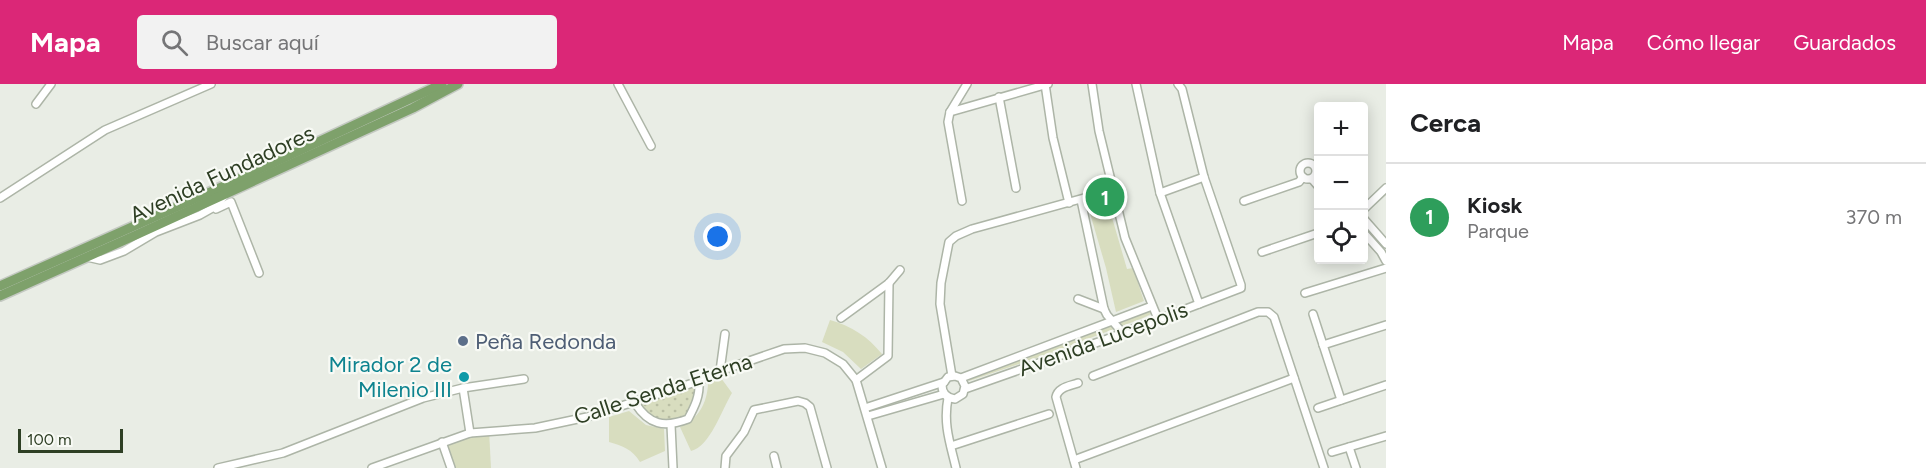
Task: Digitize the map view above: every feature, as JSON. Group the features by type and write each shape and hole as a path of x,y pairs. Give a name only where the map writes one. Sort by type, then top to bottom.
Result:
{"main road":[{"name":"Avenida Fundadores","path":"0,286 218,189 442,84"},
{"name":"Avenida Fundadores","path":"0,296 413,108 458,84"}],"street":[{"path":"36,104 51,84"},
{"path":"0,198 105,130 211,84"},
{"path":"618,84 651,146"},
{"path":"962,201 948,122 950,112 967,84"},
{"path":"950,112 1046,84 1053,138 1069,203"},
{"path":"1092,84 1099,131 1125,238 1158,320"},
{"path":"1136,84 1160,193 1199,304"},
{"path":"1160,193 1204,177 1182,89 1178,84"},
{"path":"999,97 1016,188"},
{"path":"1303,177 1300,170 1306,163 1314,168"},
{"name":"Avenida Lucepolis","path":"868,416 946,396 955,399 961,397 965,388 1158,320 1241,288 1204,177"},
{"path":"1303,177 1314,181"},
{"path":"1244,201 1299,182 1303,177"},
{"path":"1368,205 1386,188"},
{"path":"952,376 940,293 950,242 956,236 972,229 1113,190"},
{"path":"200,215 216,206 226,194"},
{"path":"1081,200 1104,309 1122,332"},
{"path":"87,257 100,260 124,251 156,232 231,202 259,273"},
{"path":"1368,224 1386,244"},
{"path":"1262,252 1314,234"},
{"path":"1368,237 1386,261"},
{"path":"1305,293 1386,268"},
{"path":"841,318 889,283 900,270"},
{"path":"856,380 888,356 889,283"},
{"path":"1078,299 1104,309"},
{"name":"Avenida Lucepolis","path":"961,378 1152,306"},
{"path":"1093,376 1268,312 1274,317 1324,468"},
{"path":"1313,314 1341,400"},
{"path":"1323,345 1386,324"},
{"path":"720,371 725,334"},
{"name":"Calle Senda Eterna","path":"372,468 470,433 535,428 587,417 699,381 720,371 784,349 805,348 834,358 843,364 856,380 882,468"},
{"path":"865,408 944,382 952,376 961,378 965,388"},
{"path":"1074,460 1294,378"},
{"path":"218,468 283,453 423,398 463,388 524,379"},
{"path":"634,403 653,421 671,425 688,419 697,403 700,392 699,381"},
{"path":"944,382 942,388 946,396 945,413 957,468"},
{"path":"1076,468 1056,397 1057,392 1061,389 1078,382"},
{"path":"1318,408 1386,385"},
{"path":"463,388 470,433"},
{"path":"914,391 918,402"},
{"path":"725,468 726,456 744,432 754,410 798,401 810,407 827,468"},
{"path":"951,446 1049,414"},
{"path":"671,425 673,468"},
{"path":"1332,452 1386,436"},
{"path":"442,442 451,468"},
{"path":"1349,447 1356,468"},
{"path":"774,456 777,468"}],"green space":[{"path":"1106,197 1127,269 1133,268 1144,301 1116,312 1087,203"},
{"path":"1150,311 1151,314 1143,318 1048,354 969,381 967,377 1066,343"},
{"path":"830,320 859,333 882,354 861,369 843,352 822,342"},
{"path":"721,378 732,393 710,435 698,448 691,451 680,427 697,415 706,398 708,384"},
{"path":"699,381 700,391 688,419 653,421 635,403"},
{"path":"629,411 646,425 664,429 665,451 640,462 627,449 609,442 609,417"},
{"path":"489,430 491,468 451,468 442,442"}],"place":[{"name":"Kiosk","path":"1105,197"},
{"name":"Peña Redonda","path":"463,341"},
{"name":"Mirador 2 de Milenio III","path":"464,377"}]}
